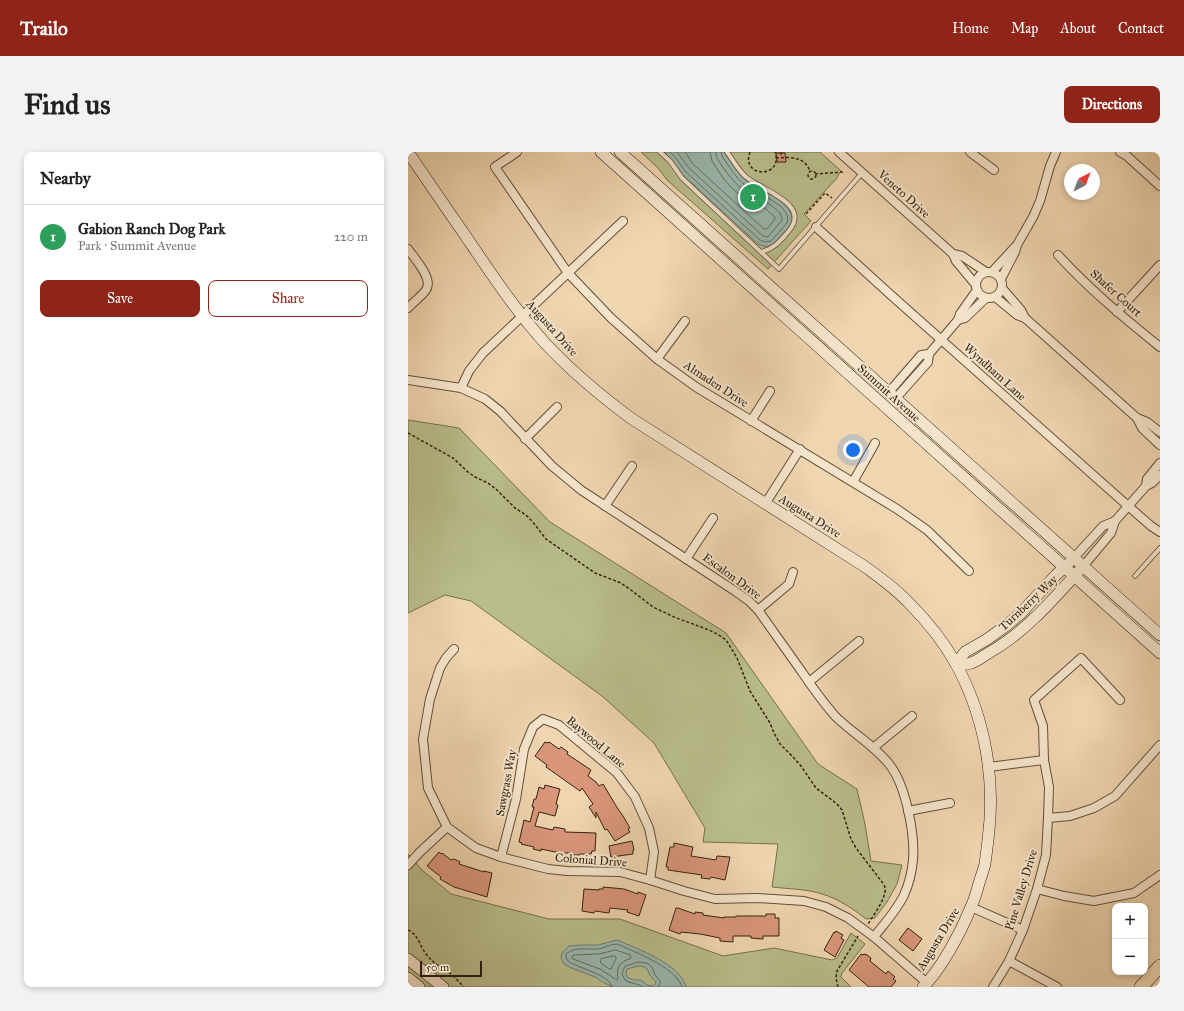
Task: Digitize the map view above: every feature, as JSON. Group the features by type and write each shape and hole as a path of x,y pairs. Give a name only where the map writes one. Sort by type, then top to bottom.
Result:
{"main road":[{"path":"1141,987 1160,966"}],"street":[{"name":"Augusta Drive","path":"408,152 483,262 522,316 563,361 604,398 632,419 887,582 908,601 927,623 942,642 956,664 978,716 985,745 989,767 991,819 985,863 971,907 959,933 945,957 925,985"},
{"name":"Almaden Drive","path":"517,152 495,167 568,273 611,318 658,359 696,387 897,509 926,530 969,571"},
{"name":"Summit Avenue","path":"601,152 1069,563"},
{"name":"Summit Avenue","path":"620,152 893,395 1069,563 1160,653"},
{"name":"Veneto Drive","path":"839,152 953,254 956,261 976,287"},
{"path":"970,152 994,170"},
{"path":"958,320 965,318 990,298 1001,292 1002,283 1017,245 1038,207 1056,152"},
{"path":"1120,152 1127,156 1160,186"},
{"path":"461,388 469,371 482,353 623,221"},
{"name":"Wyndham Lane","path":"816,227 1128,506 1160,532"},
{"path":"893,395 928,362 929,354 958,320 976,287 978,277 989,272 1017,245"},
{"path":"408,249 426,274 428,283 428,288 408,308"},
{"name":"Veneto Drive","path":"953,254 962,256 989,272"},
{"name":"Shafer Court","path":"1058,255 1117,312 1160,347"},
{"path":"1117,312 1160,265"},
{"path":"989,272 998,275 1025,318"},
{"path":"976,287 979,294 990,298 1017,315 1025,318 1137,418 1147,422 1160,432"},
{"path":"658,359 686,322"},
{"name":"Escalon Drive","path":"408,380 461,388 477,394 492,404 525,439 568,480 750,601 834,715 882,755 901,783 908,811 913,859 909,882 904,895 874,937"},
{"path":"751,421 770,391"},
{"path":"525,439 557,407"},
{"path":"1137,418 1142,428 1160,446"},
{"path":"853,482 875,443"},
{"path":"766,504 800,449"},
{"path":"1146,486 1147,479 1160,463"},
{"path":"606,506 632,466"},
{"path":"1078,572 1110,533 1115,521 1146,486 1152,483 1160,475"},
{"path":"686,559 713,518"},
{"path":"1069,563 1103,526 1115,521"},
{"name":"Turnberry Way","path":"956,664 965,652 986,640 1021,613 1069,563"},
{"path":"758,610 789,584 794,572"},
{"name":"Summit Avenue","path":"1078,572 1160,635"},
{"name":"Turnberry Way","path":"956,664 971,663 995,650 1029,623 1048,605 1078,572"},
{"path":"809,682 859,641"},
{"name":"Colonial Drive","path":"454,649 440,668 430,699 423,739 428,788 447,827 476,848 502,857 558,871 620,872 715,899 758,898 804,901 826,907 848,918 874,937 925,985"},
{"name":"Pine Valley Drive","path":"993,987 1009,961 1023,930 1037,889 1046,855 1049,787 1044,760 1043,726 1034,700 1081,658 1120,700"},
{"path":"873,748 912,716"},
{"name":"Sawgrass Way","path":"502,857 516,799 524,749 533,727 542,719"},
{"name":"Baywood Lane","path":"542,719 559,725 617,773 635,797 649,828 654,852 650,880"},
{"path":"1048,818 1070,816 1094,808 1115,796 1160,745"},
{"path":"989,767 1044,760"},
{"path":"908,811 950,803"},
{"path":"408,865 447,827"},
{"path":"1037,889 1064,896 1094,901 1134,893 1160,875"},
{"path":"971,907 1023,930"},
{"path":"408,959 443,987"},
{"path":"1009,961 1057,987"},
{"path":"408,978 420,987"}],"lane":[{"path":"660,152 670,161 682,178 779,268 862,173"},
{"path":"727,152 745,176 754,183 781,198 791,208 795,215 795,221 792,227 775,246 762,252"},
{"path":"1135,576 1160,548"}],"path":[{"path":"750,152 748,158 749,163 751,167 758,172 763,172 774,166 776,158 775,152"},
{"path":"781,152 781,158"},
{"path":"776,158 797,158 804,162 810,171 814,172 815,174 844,172"},
{"path":"810,171 808,174 810,178 814,178 815,174"},
{"path":"806,214 825,192 837,202"},
{"path":"408,433 453,458 468,472 493,487 515,508 526,515 546,539 594,573 621,583 652,607 709,630 726,640 737,658 750,691 770,723 780,744 797,761 816,788 837,804 842,810 851,839 856,848 885,887 885,892 872,918"},
{"path":"408,930 415,934 423,949 433,962 456,978 464,987"},
{"path":"838,987 836,978 837,971 857,938"}],"green space":[{"path":"641,152 820,152 841,171 836,179 804,214 811,221 768,269 667,180 658,168"},
{"path":"408,420 459,428 550,522 726,633 818,764 857,789 871,861 902,865 897,884 887,902 875,918 866,919 840,901 816,892 772,887 778,844 703,842 705,828 654,743 602,696 471,601 445,595 408,613"},
{"path":"408,854 422,870 451,894 549,919 620,919 723,956 774,948 832,960 837,958 851,933 865,944 842,973 841,977 851,987 408,987"}],"water":[{"path":"664,152 724,152 742,177 787,207 791,213 792,220 790,225 786,231 771,245 764,246 758,244 682,174 673,161"},
{"path":"617,940 657,958 676,971 686,987 613,987 595,977 569,967 564,964 561,958 562,953 569,946 598,945","holes":["638,966 647,969 656,982 653,986 647,985 641,980 628,978 626,974 627,969"]}],"building":[{"path":"776,153 785,153 786,162 777,162"},
{"path":"545,742 549,742 559,749 561,747 568,752 567,754 591,770 588,776 599,786 603,784 630,828 628,829 630,832 615,841 607,829 605,830 596,812 596,818 589,807 593,804 582,788 580,791 546,767 547,765 535,756"},
{"path":"545,785 560,789 556,804 558,805 555,816 539,812 535,826 553,830 554,827 565,829 565,832 596,833 595,851 592,851 591,854 573,855 573,853 560,853 541,849 541,851 519,842 524,820 530,822 534,807 532,807 534,799 536,799 539,787 544,789"},
{"path":"632,841 634,850 633,854 611,857 609,846"},
{"path":"674,843 693,847 691,856 716,860 717,856 730,857 725,880 711,877 710,879 701,878 702,875 668,870 668,867 666,867 670,847 674,847"},
{"path":"439,852 451,860 454,859 460,862 459,864 492,873 487,897 454,887 440,879 441,877 427,866"},
{"path":"603,887 624,889 646,895 639,916 627,912 628,910 610,908 609,913 582,911 584,889 599,890 603,889"},
{"path":"676,908 695,914 695,912 703,913 703,915 724,918 736,916 766,916 766,914 775,914 775,918 779,918 779,936 763,936 763,939 751,938 751,936 733,936 733,942 720,941 720,938 700,934 681,932 680,934 669,930"},
{"path":"908,928 922,939 913,951 899,940"},
{"path":"836,931 843,935 841,938 844,940 835,957 824,950"},
{"path":"861,954 866,954 871,958 870,961 886,974 888,971 895,977 893,979 896,981 891,987 869,987 849,970"}],"place":[{"name":"Gabion Ranch Dog Park","path":"753,197"}]}
